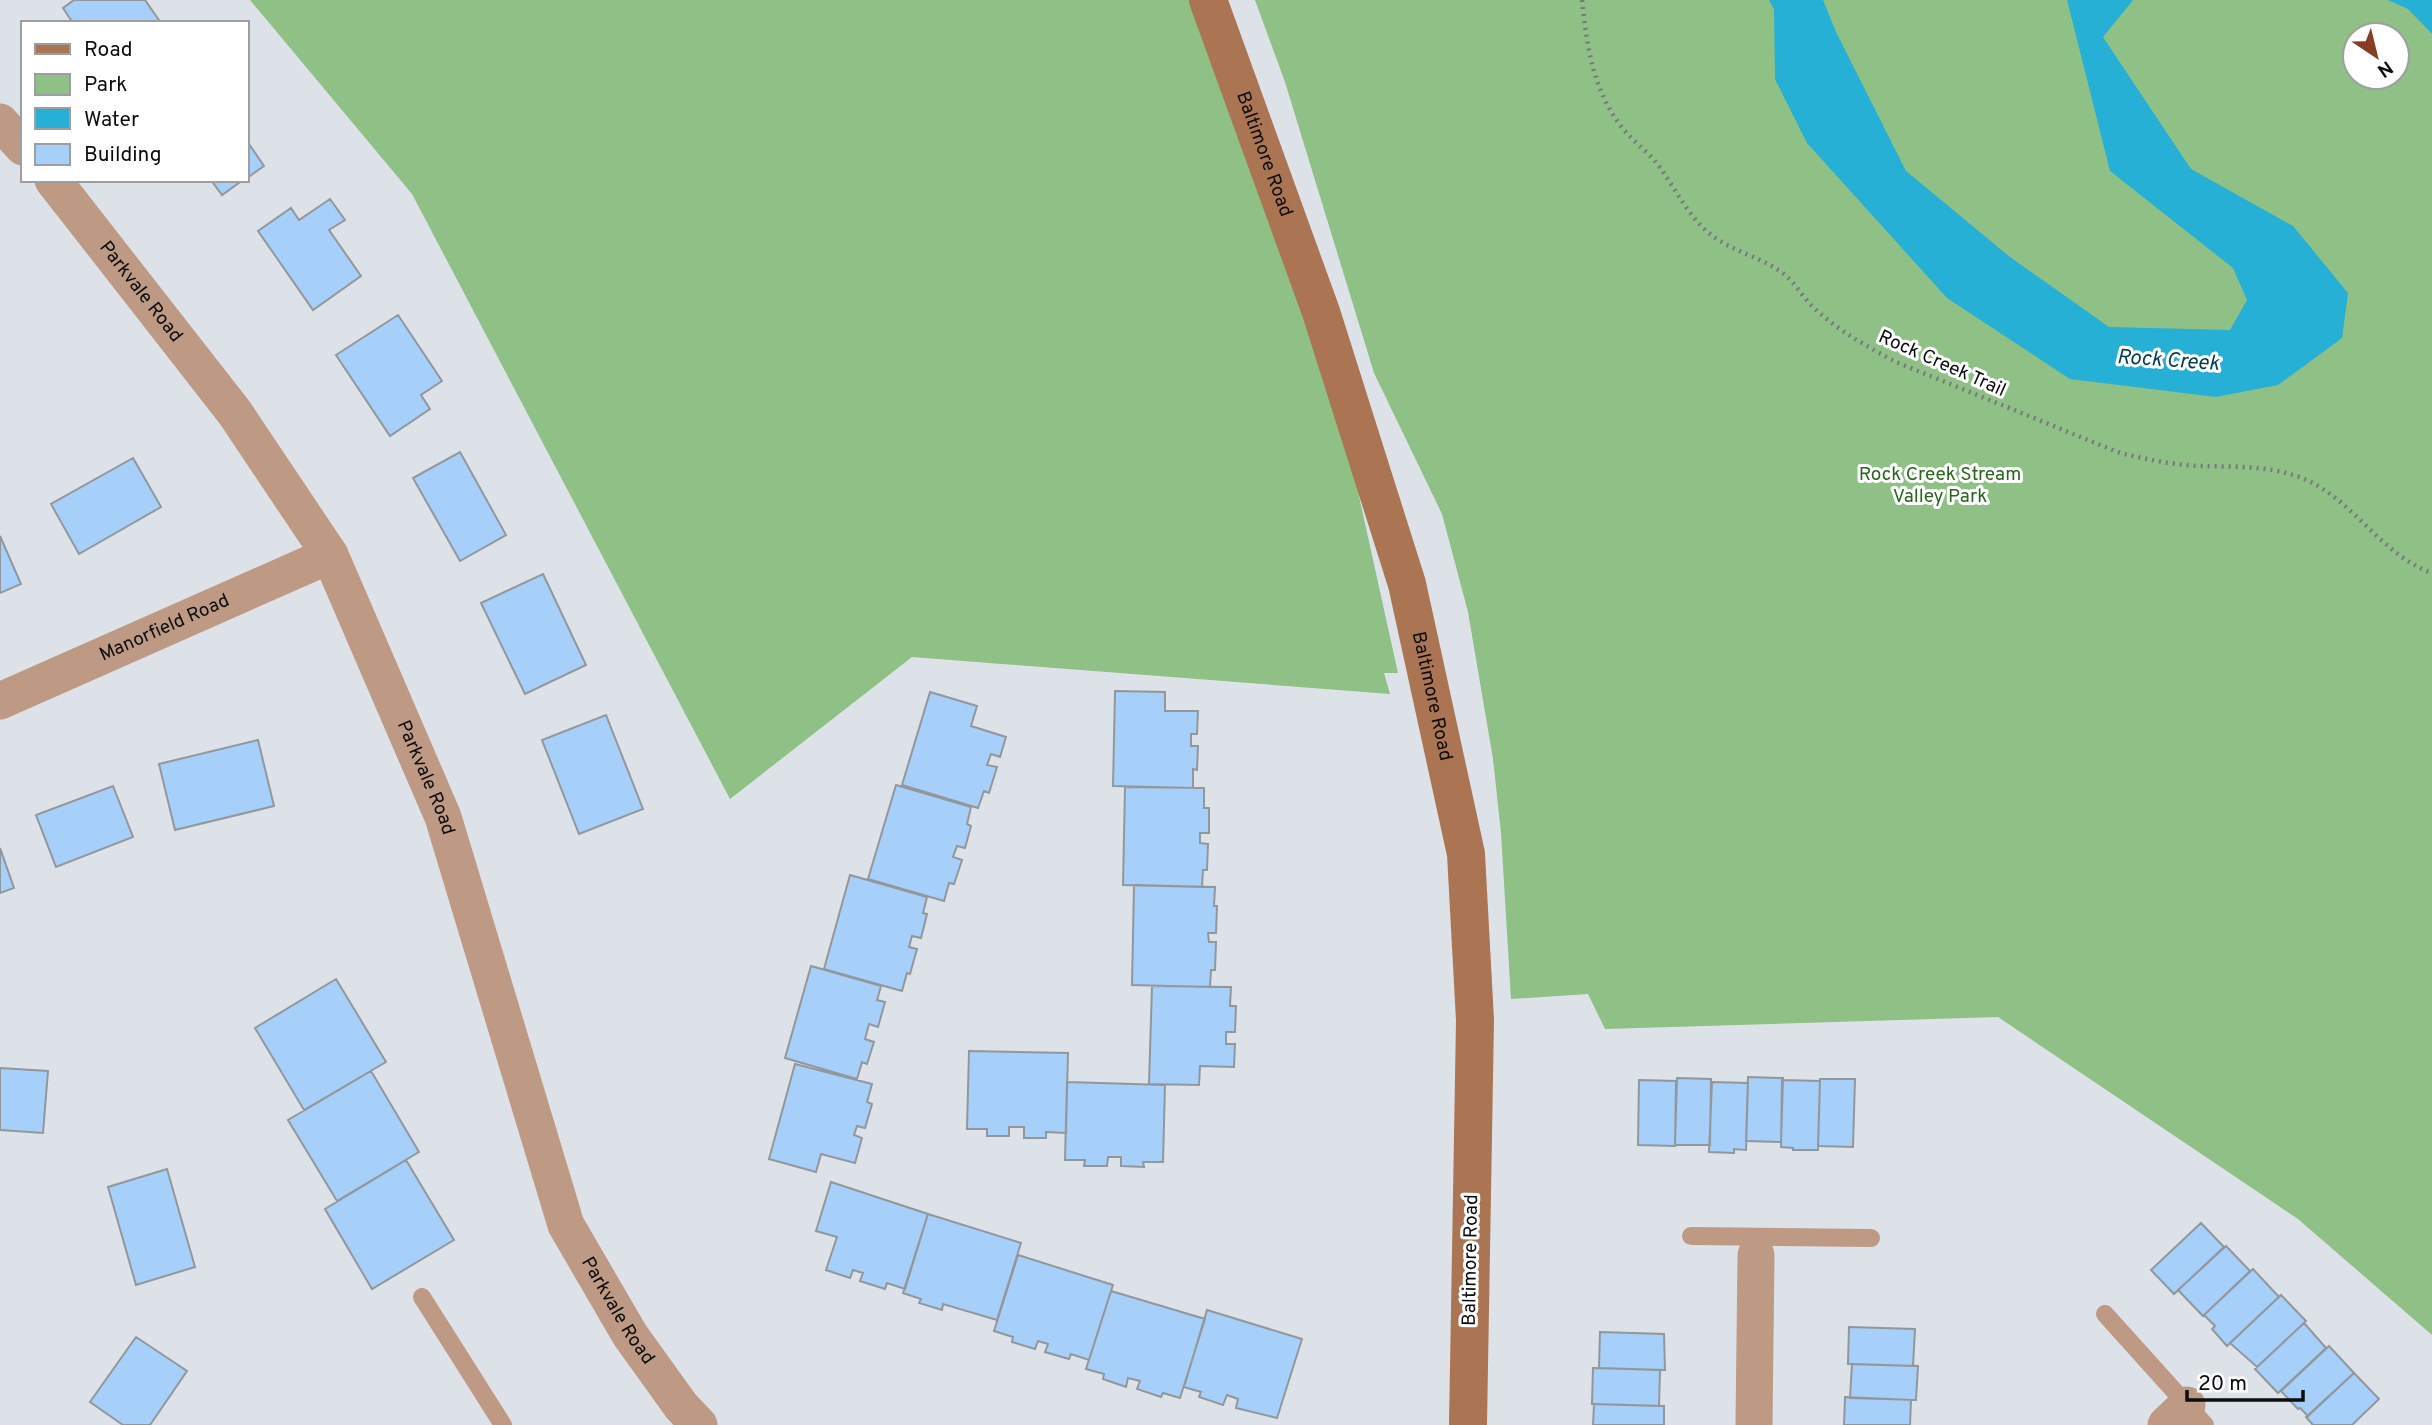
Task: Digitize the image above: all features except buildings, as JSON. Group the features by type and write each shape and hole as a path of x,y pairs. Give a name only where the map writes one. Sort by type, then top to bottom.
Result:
{"street":[{"name":"Baltimore Road","path":"1208,0 1321,312 1407,584 1466,855 1475,1020 1468,1425"},
{"path":"0,122 21,145"},
{"name":"Parkvale Road","path":"55,182 235,413 330,555 443,817 566,1225 680,1419"},
{"name":"Manorfield Road","path":"0,701 330,555"},
{"path":"1754,1425 1756,1246"}],"lane":[{"path":"1691,1237 1756,1246 1871,1238"},
{"path":"422,1297 503,1425"},
{"path":"2105,1314 2186,1418"}],"path":[{"name":"Rock Creek Trail","path":"1582,0 1589,59 1607,104 1625,130 1656,162 1697,222 1717,239 1768,263 1787,276 1810,304 1831,323 1896,362 2120,453 2159,462 2198,466 2238,465 2288,472 2331,494 2352,510 2394,552 2413,565 2432,573"}],"green space":[{"path":"250,0 1198,0 1268,190 1355,478 1398,673 1384,673 1390,694 912,657 730,799 412,194"},
{"name":"Rock Creek Stream Valley Park","path":"1255,0 2432,0 2432,1335 2298,1219 1998,1017 1605,1029 1588,994 1511,999 1501,833 1493,759 1468,612 1442,514 1374,373 1285,82"}],"water":[{"name":"Rock Creek","path":"1769,0 1823,0 1836,32 1906,171 2010,257 2109,327 2230,330 2247,300 2233,268 2110,171 2067,0 2133,0 2103,37 2191,169 2293,226 2348,293 2342,338 2278,385 2216,397 2070,379 1947,298 1807,143 1775,79 1774,9"},
{"path":"2388,0 2432,0 2432,34 2408,9"}]}
